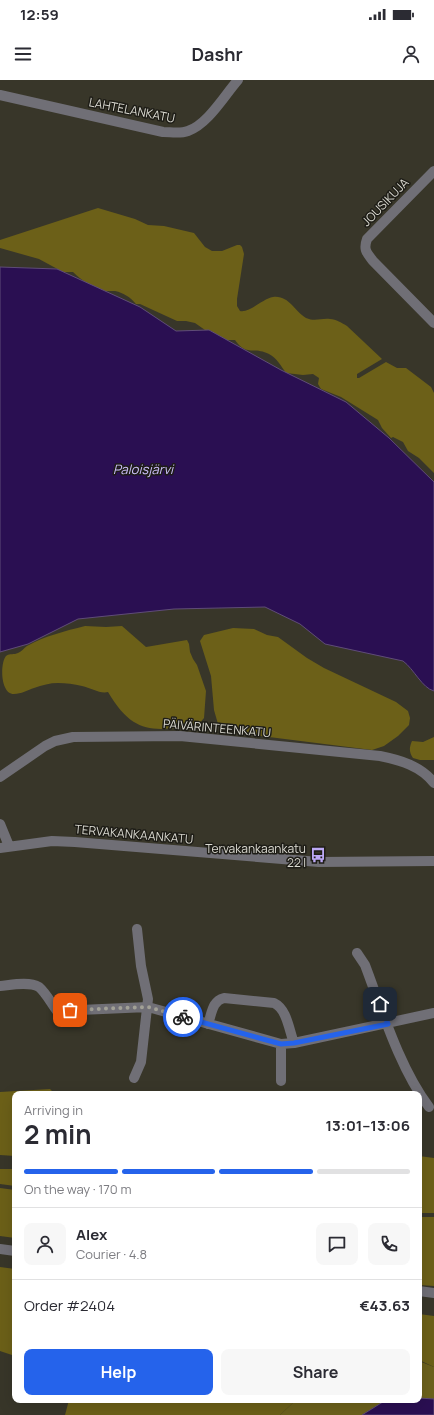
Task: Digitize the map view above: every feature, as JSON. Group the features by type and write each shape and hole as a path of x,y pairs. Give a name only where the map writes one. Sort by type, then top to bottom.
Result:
{"street":[{"name":"LAHTELANKATU","path":"0,95 163,132 182,132 188,131 202,123 238,80"},
{"name":"JOUSIKUJA","path":"434,171 367,240 364,246 366,252 374,261 434,324"},
{"name":"PÄIVÄRINTEENKATU","path":"0,777 45,746 64,738 107,736 180,736 380,756 400,760 412,766 427,776 434,783"},
{"path":"0,824 5,847"},
{"name":"TERVAKANKAANKATU","path":"5,847 52,841 319,862 434,862"},
{"path":"134,1078 141,1062 148,1007 148,999 141,966 137,929"},
{"path":"357,953 365,965 399,1053 418,1091"},
{"path":"0,986 26,984 37,986 43,991 57,1011 148,1007 281,1044 294,1043 388,1024 434,1013"},
{"path":"208,1024 215,1003 218,1000 224,998 274,1002 280,1005 283,1010 294,1043"},
{"path":"281,1044 281,1081"},
{"path":"422,1098 429,1107"},
{"path":"0,1249 12,1251"},
{"path":"422,1291 434,1292"}],"shaded area":[{"path":"98,208 135,219 148,225 164,226 194,233 205,247 212,251 222,251 240,245 244,254 237,299 237,306 240,311 248,310 269,298 283,298 306,318 312,320 332,319 339,321 347,326 382,359 357,374 357,378 386,362 397,368 406,368 431,387 434,393 434,473 419,458 408,451 403,442 393,437 391,438 382,428 378,420 341,397 321,389 318,384 319,378 313,374 303,375 286,373 277,360 269,354 247,350 239,345 235,340 226,340 209,330 205,330 195,323 177,321 140,304 136,304 129,297 121,293 96,288 83,281 73,272 63,272 39,259 0,248 0,240"},
{"path":"85,626 122,626 146,647 187,640 190,652 197,665 206,691 204,718 198,725 157,729 136,723 127,717 108,692 102,692 79,685 52,683 22,693 9,693 2,678 3,665 6,656 19,652 34,642"},
{"path":"233,628 254,629 267,635 278,637 307,658 324,668 396,702 408,711 410,718 409,725 398,736 384,746 372,750 237,732 218,724 214,710 211,676 200,641 204,635"},
{"path":"434,737 434,760 420,760 413,758 410,750 412,741 423,742"},
{"path":"50,1089 52,1091 17,1091"},
{"path":"12,1091 12,1156 0,1155 0,1092"},
{"path":"422,1156 434,1158 434,1213 422,1213"},
{"path":"0,1169 12,1169 12,1186 0,1184"},
{"path":"0,1188 12,1190 12,1238 0,1236"},
{"path":"422,1217 434,1217 434,1286 422,1285"},
{"path":"0,1267 12,1269 12,1355 0,1351"},
{"path":"422,1314 434,1316 434,1367 422,1361"},
{"path":"422,1362 434,1367 434,1399 422,1398"},
{"path":"68,1403 293,1403 280,1415 65,1415"},
{"path":"293,1403 381,1403 362,1415 280,1415"}],"water":[{"name":"Paloisjärvi","path":"0,267 57,269 140,307 176,331 209,330 281,370 346,402 389,438 434,482 434,691 426,686 403,661 325,644 300,624 265,607 174,609 78,619 28,644 0,652"},
{"path":"422,1398 434,1399 434,1415 362,1415 381,1403 422,1403"}],"way so far":[{"path":"70,1010 148,1007 183,1017"}],"place":[{"name":"Tervakankaankatu 22 I","path":"318,855"}],"route":[{"path":"183,1017 281,1044 294,1043 388,1024 380,1004"}]}
